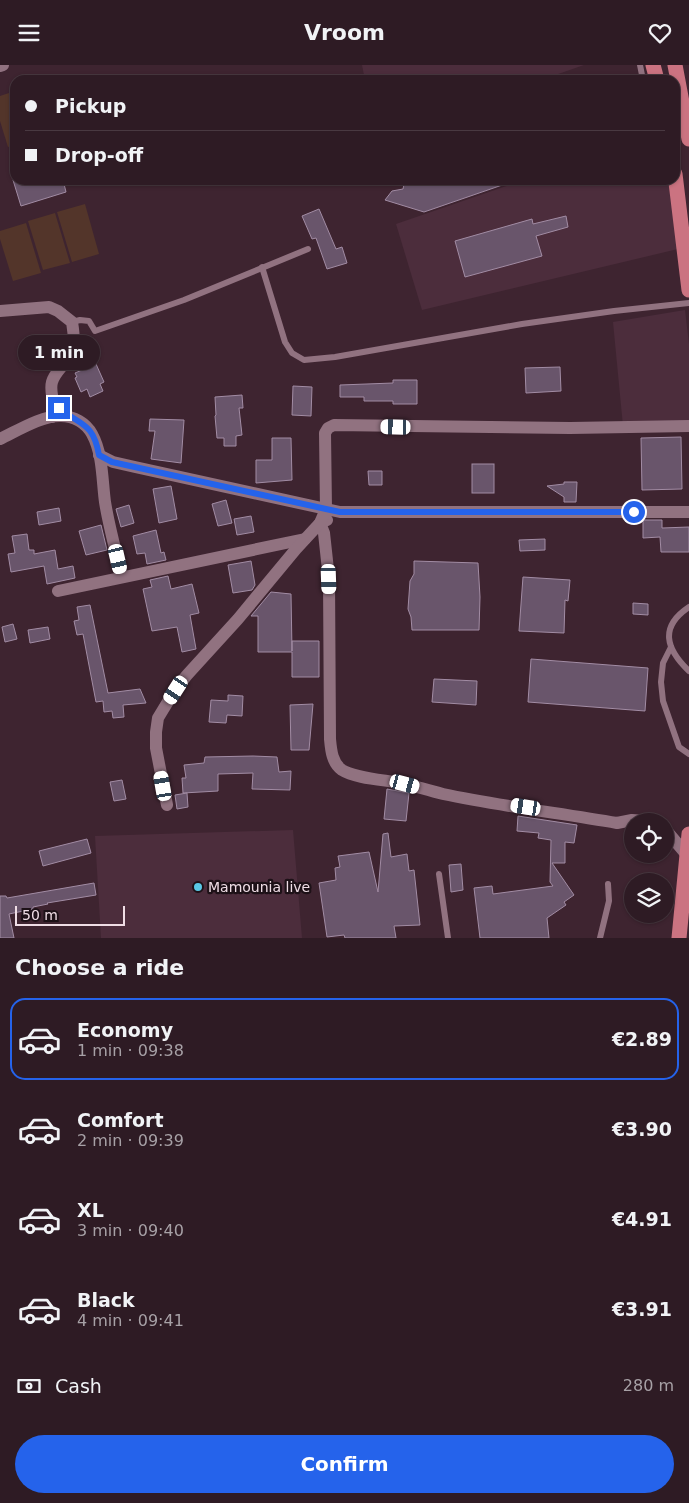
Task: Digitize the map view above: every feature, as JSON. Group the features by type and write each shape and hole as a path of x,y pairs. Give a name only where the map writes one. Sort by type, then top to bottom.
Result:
{"main road":[{"path":"680,91 689,139"},
{"path":"676,185 689,290"},
{"path":"679,938 689,834"}],"street":[{"path":"0,311 49,307 58,311 72,322 75,342 71,355 52,382 54,402 52,417"},
{"path":"54,402 72,418"},
{"path":"0,439 52,417 62,416 82,422 92,434 98,446 106,504 122,577"},
{"path":"166,805 156,748 158,719 187,675 238,619 320,523 326,509 324,433 328,428 334,425 570,428 689,426"},
{"path":"99,455 112,462 345,512 689,512"},
{"path":"320,523 345,512"},
{"path":"320,523 324,533 329,579 331,752 340,769 349,774 405,784 460,797 617,823 624,822"},
{"path":"58,591 305,539"},
{"path":"674,840 687,855"}],"lane":[{"path":"72,322 80,320 89,321 95,331 184,299 308,249"},
{"path":"262,267 285,341 292,353 304,360 335,357 558,319 689,303"},
{"path":"689,607 676,618 668,634 668,642 681,663 689,671"},
{"path":"671,647 663,663 660,682 663,701 679,747 689,755"},
{"path":"440,874 448,938"},
{"path":"600,938 609,901 608,885"}],"shaded area":[{"path":"362,65 584,65 555,75 364,75"},
{"path":"10,93 10,146 8,147 0,121 0,96"},
{"path":"509,185 671,185 678,249 422,310 396,224"},
{"path":"85,204 99,254 72,262 57,212"},
{"path":"55,213 70,263 43,270 28,221"},
{"path":"26,223 41,273 13,281 0,239 0,231"},
{"path":"685,310 689,344 689,425 623,426 613,322"},
{"name":"Mamounia live","path":"293,830 302,938 101,938 95,836"}],"building":[{"path":"15,185 64,185 66,192 21,206"},
{"path":"404,185 502,185 424,212 385,200 392,191 403,189"},
{"path":"319,209 336,249 342,247 347,263 327,269 316,238 312,239 302,216"},
{"path":"566,216 568,227 536,236 542,256 465,277 455,241 532,219 533,224"},
{"path":"96,364 104,382 100,384 103,391 90,397 87,389 81,392 75,378 77,377 75,373"},
{"path":"560,367 561,391 526,393 525,368"},
{"path":"393,380 417,380 417,404 393,404 393,401 364,401 364,397 340,397 340,385 393,383"},
{"path":"293,386 312,387 311,416 292,415"},
{"path":"242,395 243,408 239,408 242,435 236,436 236,446 224,446 224,438 217,438 215,397"},
{"path":"150,419 184,420 181,463 151,459 155,431 149,431"},
{"path":"681,437 682,489 642,490 641,438"},
{"path":"272,438 291,438 292,480 256,483 256,460 272,460"},
{"path":"472,464 494,464 494,493 472,493"},
{"path":"368,471 382,471 382,485 369,485"},
{"path":"564,482 577,482 576,502 564,502 564,497 547,486 564,484"},
{"path":"171,486 177,519 159,523 153,489"},
{"path":"226,500 232,523 218,526 212,504"},
{"path":"129,505 134,523 121,527 116,509"},
{"path":"59,508 61,521 39,525 37,512"},
{"path":"251,516 254,532 237,535 234,519"},
{"path":"643,520 662,520 662,528 689,527 689,552 661,552 660,537 643,538"},
{"path":"101,525 107,550 86,555 79,531"},
{"path":"156,530 161,553 164,552 166,560 147,564 145,553 137,554 133,536"},
{"path":"27,534 29,550 34,550 34,554 55,550 58,569 73,566 75,578 47,584 44,566 11,572 8,554 15,553 12,536"},
{"path":"545,539 545,550 520,551 519,540"},
{"path":"251,561 255,585 252,590 233,593 228,565"},
{"path":"414,561 478,563 479,630 412,630 408,609 410,581 414,574"},
{"path":"168,576 171,589 192,584 199,613 190,615 196,649 182,652 177,627 152,631 143,589 152,587 150,580"},
{"path":"523,577 570,580 568,601 565,600 564,633 519,631"},
{"path":"271,592 291,594 292,651 292,641 319,641 319,677 292,677 292,652 258,652 258,616 251,616"},
{"path":"633,603 648,604 648,615 633,614"},
{"path":"90,605 108,693 140,689 146,703 123,705 124,717 113,718 112,711 104,712 103,701 96,702 83,634 77,635 74,621 79,620 77,607"},
{"path":"13,624 17,639 5,642 2,627"},
{"path":"48,627 50,639 30,643 28,630"},
{"path":"531,659 648,668 645,711 528,702"},
{"path":"434,679 477,681 476,705 432,702"},
{"path":"228,695 243,696 242,716 227,715 226,723 209,722 211,700 228,701"},
{"path":"313,704 309,750 291,750 290,705"},
{"path":"205,757 277,757 279,772 291,771 290,790 252,789 253,773 218,774 218,791 183,793 182,778 186,778 184,765 204,763"},
{"path":"122,780 126,799 114,801 110,782"},
{"path":"387,789 409,793 406,821 384,819"},
{"path":"187,793 188,807 177,809 175,795"},
{"path":"518,816 577,825 574,843 565,842 565,863 552,863 574,895 564,902 566,905 547,918 549,938 480,938 474,888 492,886 493,894 553,886 550,882 551,840 538,838 539,833 517,831"},
{"path":"388,833 391,857 407,854 409,871 414,870 420,925 394,926 396,938 345,938 344,935 327,937 319,883 336,880 335,868 340,867 338,856 369,852 378,892 383,834"},
{"path":"87,839 91,853 43,866 39,851"},
{"path":"461,864 463,890 451,892 449,865"},
{"path":"94,883 96,895 47,903 33,907 33,909 9,914 14,938 0,938 0,896 6,896 7,898"}],"place":[{"name":"Mamounia live","path":"198,887"}],"route":[{"path":"59,408 87,427 98,446 99,455 112,462 340,512 634,512"}]}
